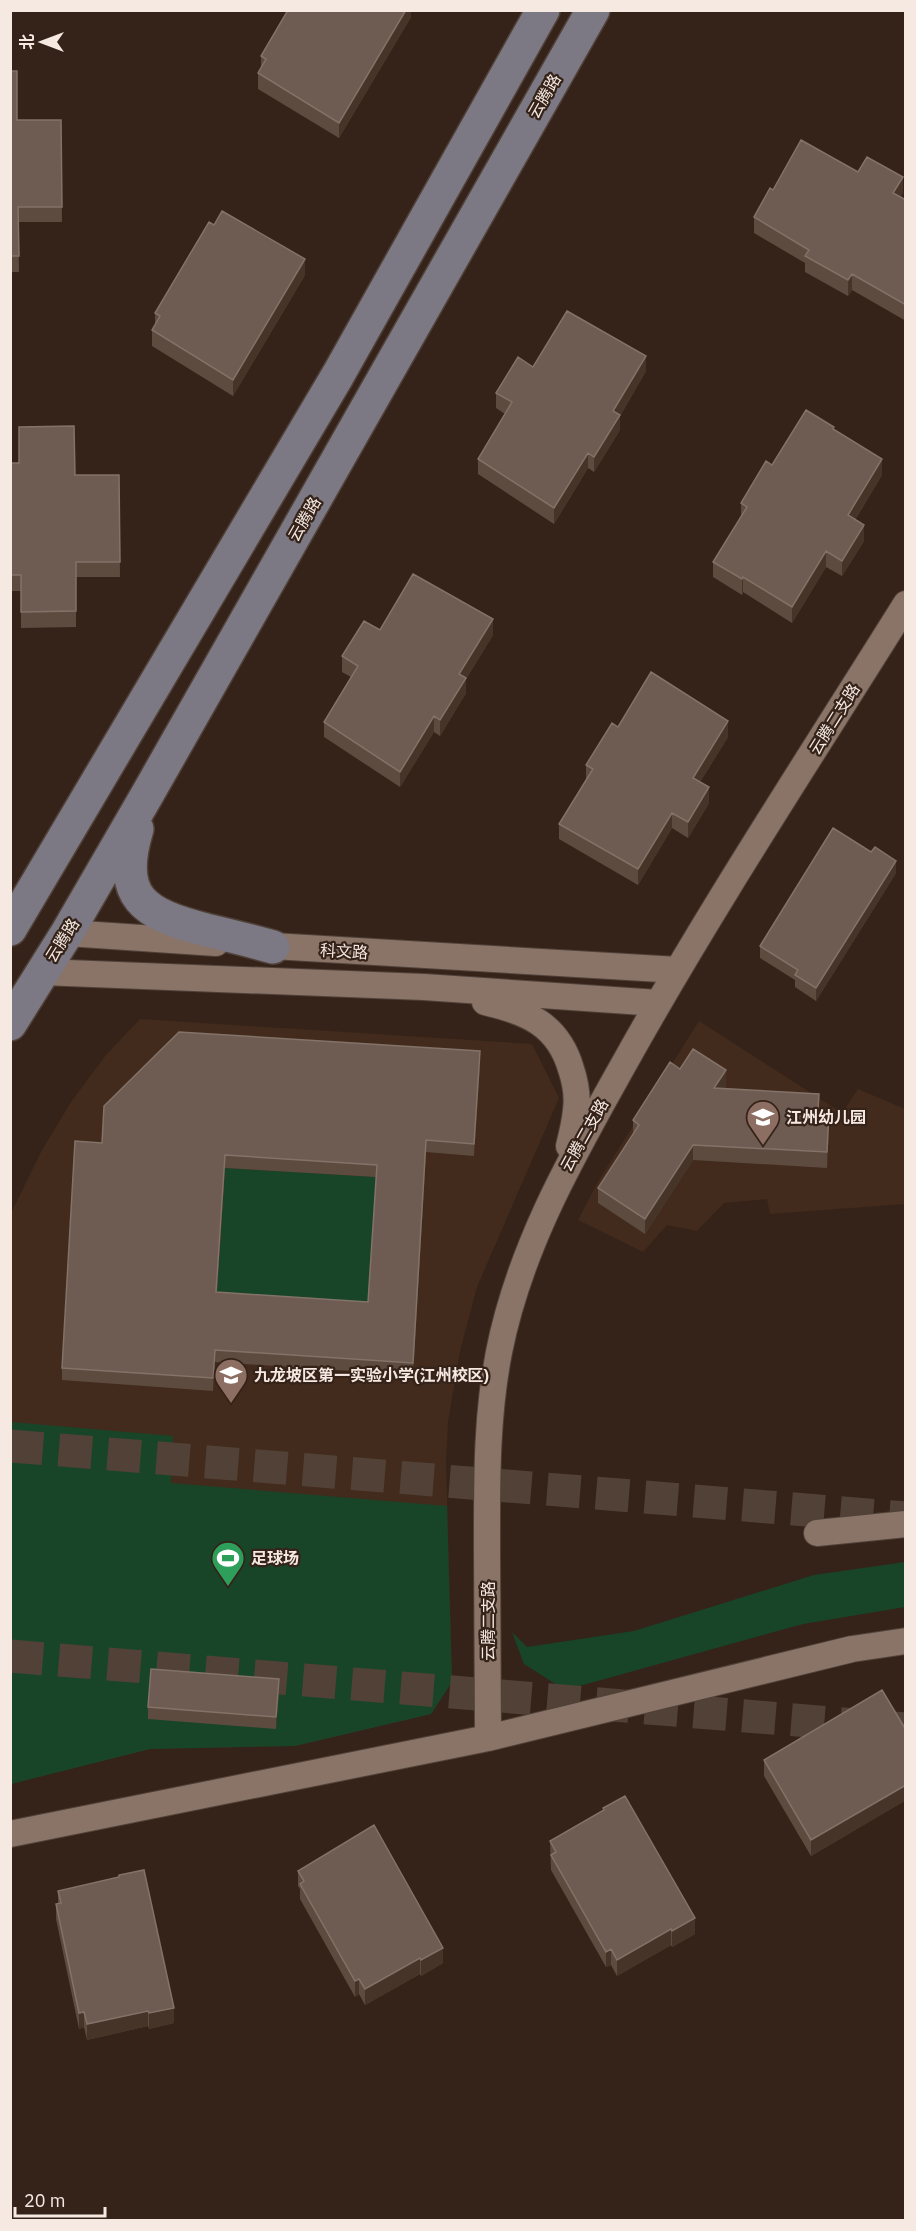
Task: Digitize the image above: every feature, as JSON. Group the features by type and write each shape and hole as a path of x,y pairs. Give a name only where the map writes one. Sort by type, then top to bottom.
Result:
{"street":[{"path":"10,931 338,375 543,10"},
{"name":"云腾路","path":"10,1024 26,972 67,933 593,10"},
{"name":"云腾二支路","path":"488,1738 487,1449 491,1399 512,1301 544,1212 658,1003 906,604"},
{"path":"147,795 130,851 132,885 140,900 153,911 171,921 273,946"},
{"name":"科文路","path":"10,931 678,970"},
{"name":"科文路","path":"26,972 424,987 658,1003"},
{"path":"424,987 510,1008 535,1019 555,1035 567,1057 575,1082 577,1108 565,1170"},
{"path":"817,1533 906,1524"},
{"path":"10,1834 488,1738 852,1649 906,1641"}],"shaded area":[{"name":"九龙坡区第一实验小学(江州校区)","path":"140,1019 532,1044 559,1098 477,1287 460,1351 448,1422 446,1461 452,1682 431,1714 295,1746 150,1749 11,1784 11,1213 42,1150 71,1102 106,1055"},
{"name":"江州幼儿园","path":"699,1021 842,1113 858,1089 905,1109 905,1204 770,1214 767,1199 724,1203 697,1231 667,1225 643,1252 578,1220 599,1180"}],"green space":[{"path":"225,1168 377,1177 368,1314 216,1304"},
{"path":"11,1422 173,1436 171,1483 447,1506 452,1682 431,1714 295,1746 150,1749 11,1784"},
{"path":"905,1562 905,1607 803,1624 565,1690 524,1664 512,1632 527,1647 634,1631 814,1575"}],"building":[{"path":"288,10 406,10 339,123 258,73 266,59 261,56"},
{"path":"10,71 17,71 17,120 61,120 62,207 18,207 19,256 10,256"},
{"path":"801,140 858,172 867,157 903,177 893,193 906,200 906,305 852,274 848,280 805,256 809,250 754,217 770,188 773,190"},
{"path":"222,211 305,259 233,380 152,330 160,316 155,313 209,222 214,225"},
{"path":"567,311 646,356 613,411 620,415 594,457 588,453 554,508 478,459 512,402 496,393 518,357 533,367"},
{"path":"806,410 882,459 848,515 864,525 842,561 826,551 792,607 743,577 742,579 713,562 747,507 741,503 766,461 772,465"},
{"path":"74,426 75,475 119,475 120,562 76,562 76,611 21,612 21,575 10,575 10,463 19,463 19,427"},
{"path":"413,574 493,619 459,674 466,678 440,720 434,716 400,772 324,722 358,666 342,656 364,621 380,630"},
{"path":"651,672 728,721 693,778 709,787 688,822 672,813 638,869 559,824 593,769 586,765 612,723 618,727"},
{"path":"833,828 871,852 875,847 896,861 816,988 795,975 798,970 760,946"},
{"path":"179,1032 480,1051 474,1144 426,1140 413,1363 215,1350 213,1378 62,1368 75,1141 102,1143 104,1106","holes":["225,1155 377,1165 368,1302 216,1292"]},
{"path":"693,1049 726,1070 714,1088 819,1094 818,1109 829,1110 827,1152 693,1145 645,1219 598,1188 639,1125 633,1120 670,1062 680,1069"},
{"path":"151,1669 279,1679 276,1717 148,1707"},
{"path":"882,1690 906,1730 906,1785 811,1840 764,1760"},
{"path":"625,1796 695,1918 617,1960 611,1949 606,1952 551,1855 556,1852 550,1841"},
{"path":"374,1825 443,1948 421,1960 420,1958 365,1989 359,1979 355,1981 300,1884 304,1881 298,1871"},
{"path":"144,1870 174,2008 87,2024 84,2012 79,2013 56,1904 61,1903 58,1891"}],"tunnel":[{"path":"10,1446 906,1518"},
{"path":"10,1656 906,1729"}],"place":[{"name":"江州幼儿园","path":"763,1146"},
{"name":"九龙坡区第一实验小学(江州校区)","path":"231,1404"},
{"name":"足球场","path":"228,1587"}]}
